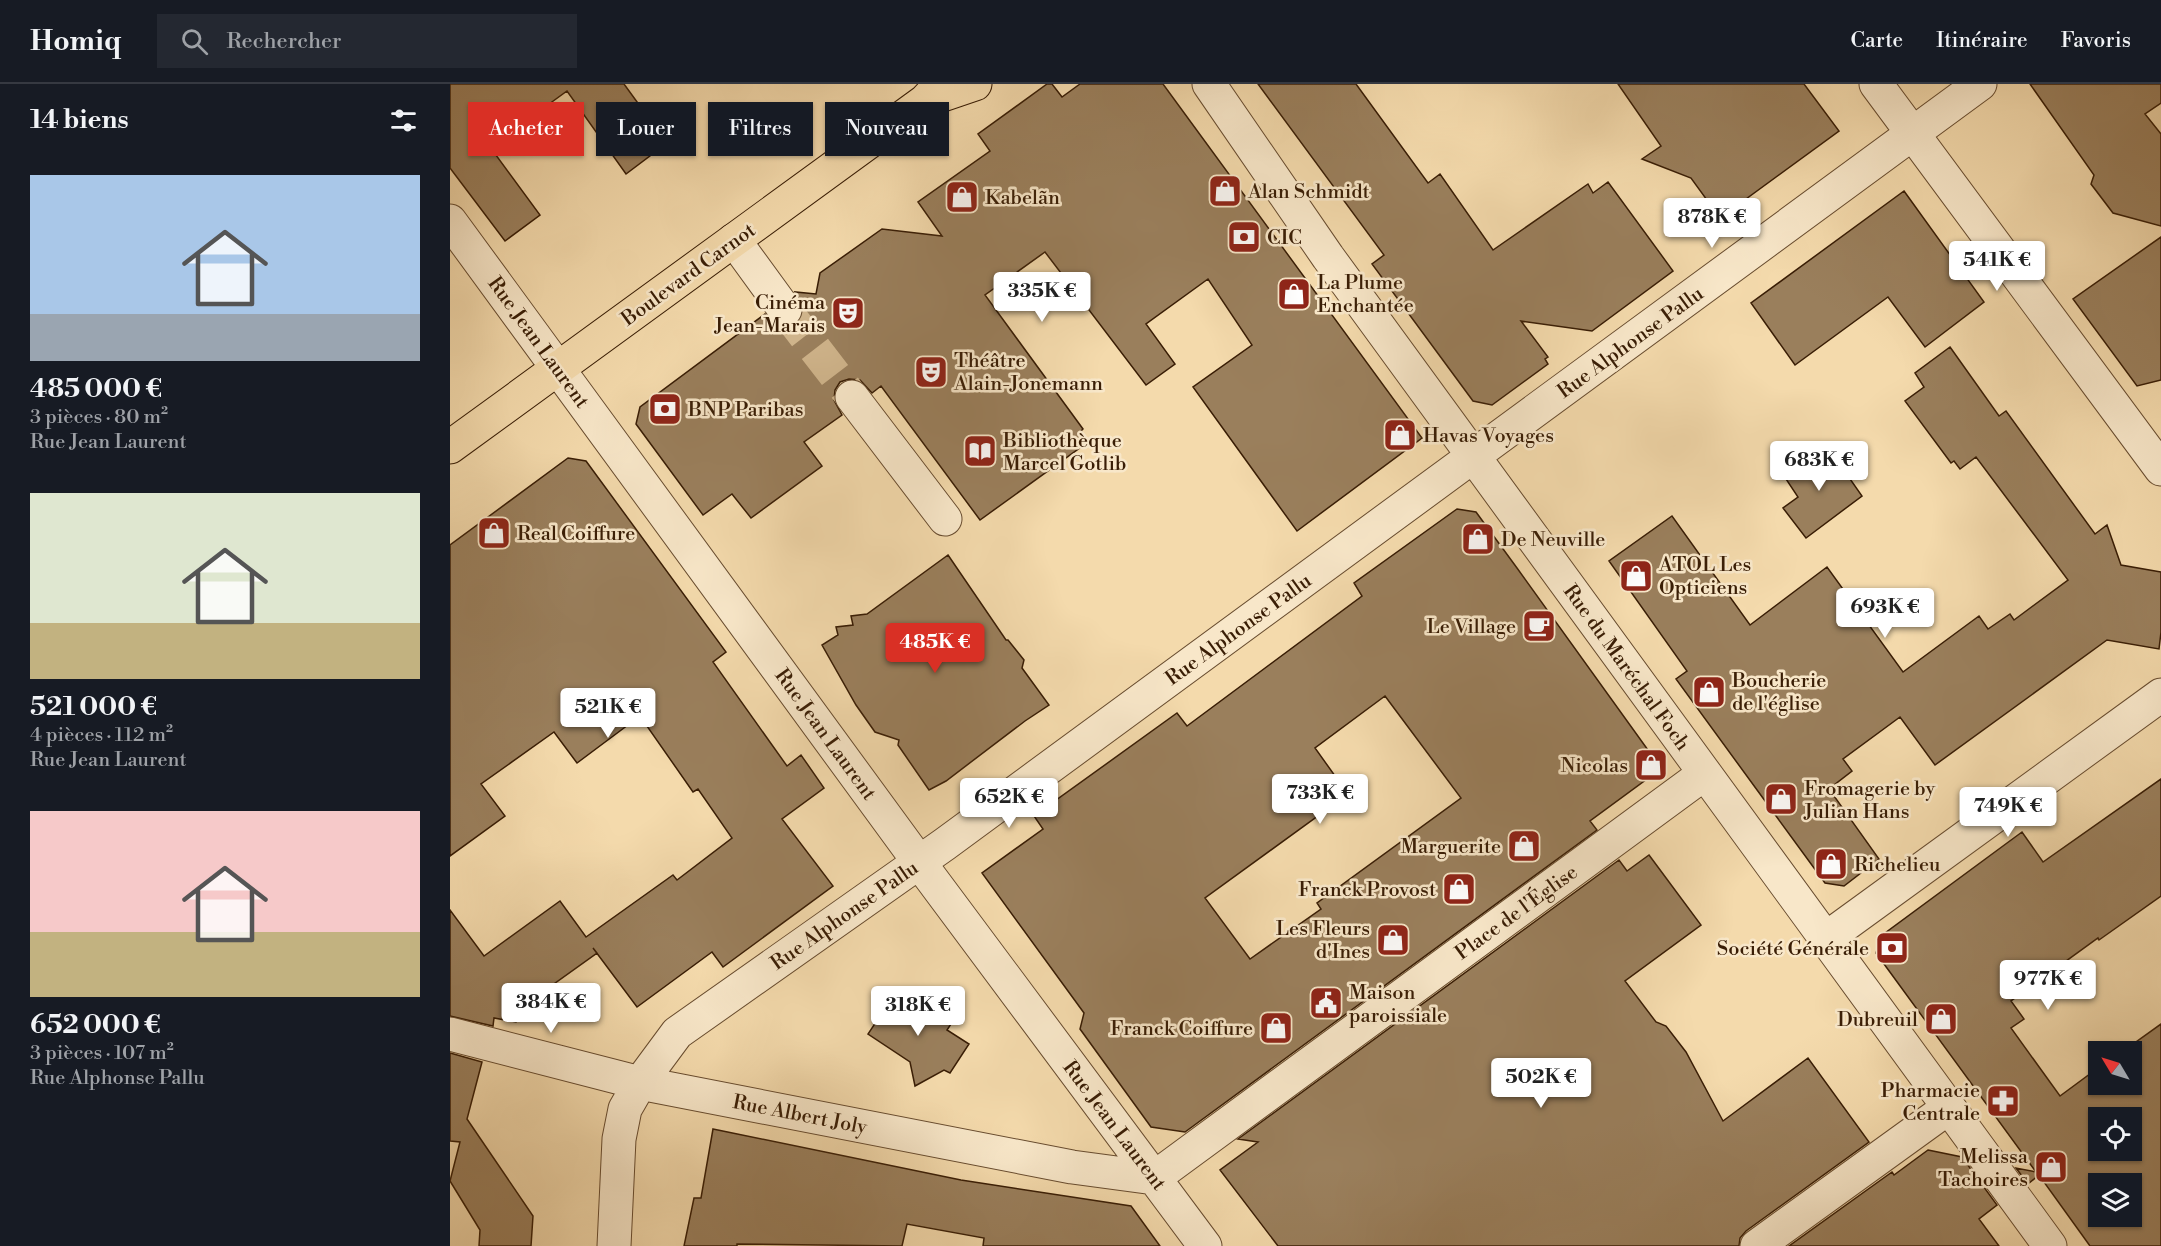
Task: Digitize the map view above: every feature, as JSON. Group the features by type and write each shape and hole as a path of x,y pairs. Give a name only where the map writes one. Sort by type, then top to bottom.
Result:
{"main road":[{"name":"Boulevard Carnot","path":"450,447 933,93 975,84"}],"street":[{"name":"Rue du Maréchal Foch","path":"1209,84 1328,257 1824,940 2050,1246"},
{"path":"1876,84 2161,468"},
{"name":"Rue Alphonse Pallu","path":"614,1246 619,1139 625,1109 640,1083 676,1033 920,862 1980,84"},
{"name":"Rue Jean Laurent","path":"450,221 1205,1246"},
{"path":"734,240 785,310"},
{"path":"852,397 945,519"},
{"path":"1824,940 2161,695"},
{"name":"Place de l'Église","path":"1154,1178 1704,774"},
{"name":"Rue Albert Joly","path":"450,1034 640,1083 1072,1167 1154,1178"},
{"path":"1757,1246 1948,1108"}],"building":[{"path":"450,84 624,84 637,102 596,102 596,132 584,115 584,102 575,102 567,91 552,102 468,102 468,156 497,156 540,215 505,241 450,168"},
{"path":"1047,84 1052,84 1062,97 1080,84 1163,84 1422,438 1297,531 1193,387 1252,345 1208,279 1146,324 1175,364 1146,385 1045,252 985,295 1083,429 1081,431 1088,442 980,520 881,386 872,393 860,380 849,379 840,382 835,390 834,400 842,415 804,442 822,466 751,518 732,494 703,515 636,424 640,407 765,314 778,327 788,328 796,325 802,318 804,309 795,292 816,294 820,273 882,229 942,236 918,202 990,151 978,134"},
{"path":"1258,84 1356,84 1428,183 1440,174 1493,250 1588,184 1593,193 1608,182 1673,271 1592,331 1521,321 1548,357 1545,359 1548,364 1492,405 1473,401 1372,264 1384,255"},
{"path":"1618,84 1804,84 1839,131 1720,218 1691,178 1642,159 1661,146"},
{"path":"2030,84 2161,84 2161,103 2145,114 2161,134 2161,226 2113,213 2091,184 2094,175"},
{"path":"613,156 650,156 626,174"},
{"path":"1904,191 1984,302 1925,347 1888,297 1795,365 1751,303"},
{"path":"2161,237 2161,380 2137,386 2073,299"},
{"path":"1950,347 1999,416 2006,411 2095,534 2107,525 2121,565 2161,572 2159,649 2107,640 1935,765 1900,717 1843,759 1852,771 1829,789 1879,859 1844,886 1825,883 1676,679 1687,671 1609,561 1672,516 1750,625 1827,567 1903,672 1979,616 1988,629 2010,614 2014,620 2068,580 1976,457 1960,469 1954,461 1951,463 1905,401 1924,387 1915,373"},
{"path":"1827,446 1862,496 1806,538 1783,508 1798,497 1784,476"},
{"path":"568,458 586,461 726,652 713,662 787,766 801,755 824,788 782,819 833,886 723,967 712,952 637,1007 597,953 519,1009 516,1022 494,1018 493,1026 450,1016 450,910 484,956 560,901 586,937 673,875 677,880 732,838 698,789 693,792 640,716 577,763 554,732 481,784 505,816 450,856 450,545"},
{"path":"1457,509 1476,512 1653,757 1651,776 1590,821 1597,830 1185,1132 1151,1127 1080,1029 1084,1013 982,873 1043,829 1034,816 1177,713 1187,726 1362,596 1354,583","holes":["1385,696 1461,798 1317,903 1321,909 1250,959 1205,898 1348,794 1315,748"]},
{"path":"948,555 1006,640 1024,660 1022,668 1049,705 946,781 929,790 898,745 899,740 875,732 856,705 822,645 838,635 836,627 853,625 851,616 867,614"},
{"path":"2161,779 2161,896 2011,1001 2024,1019 2011,1028 2060,1096 2088,1075 2088,1095 2142,1095 2142,1041 2137,1041 2161,1024 2161,1246 2090,1246 2039,1175 2028,1184 2016,1168 2036,1172 1876,953 1881,936 2022,832 2043,862"},
{"path":"1649,855 1701,925 1625,981 1656,1022 1666,1026 1686,1052 1723,1121 1808,1058 1869,1142 1746,1231 1740,1238 1739,1246 1278,1246 1220,1170 1258,1142 1238,1139 1619,860 1627,871"},
{"path":"898,989 951,1024 947,1030 969,1044 950,1073 944,1070 915,1086 910,1062 868,1034"},
{"path":"450,1053 482,1062 467,1119 533,1216 531,1246 479,1246 480,1230 450,1181 460,1142 450,1141"},
{"path":"713,1129 961,1180 1131,1206 1160,1246 983,1246 984,1238 907,1224 902,1246 737,1244 737,1246 684,1246 694,1198 701,1198"},
{"path":"1928,1150 1962,1157 1997,1205 1979,1219 1999,1246 1789,1246 1892,1172 1894,1175"}],"tunnel":[{"path":"785,310 852,397"}],"place":[{"name":"Alan Schmidt","path":"1225,191"},
{"name":"Kabelãn","path":"962,197"},
{"name":"CIC","path":"1244,237"},
{"name":"La Plume Enchantée","path":"1294,294"},
{"name":"Cinéma Jean-Marais","path":"848,313"},
{"name":"Théâtre Alain-Jonemann","path":"931,372"},
{"name":"BNP Paribas","path":"665,409"},
{"name":"Havas Voyages","path":"1400,435"},
{"name":"Bibliothèque Marcel Gotlib","path":"980,451"},
{"name":"Real Coiffure","path":"494,533"},
{"name":"De Neuville","path":"1478,539"},
{"name":"ATOL Les Opticiens","path":"1636,576"},
{"name":"Le Village","path":"1539,626"},
{"name":"Boucherie de l'église","path":"1709,692"},
{"name":"Nicolas","path":"1651,765"},
{"name":"Fromagerie by Julian Hans","path":"1781,799"},
{"name":"Marguerite","path":"1524,846"},
{"name":"Richelieu","path":"1831,864"},
{"name":"Franck Provost","path":"1459,889"},
{"name":"Les Fleurs d'Ines","path":"1393,940"},
{"name":"Société Générale","path":"1892,948"},
{"name":"Maison paroissiale","path":"1326,1003"},
{"name":"Dubreuil","path":"1941,1019"},
{"name":"Franck Coiffure","path":"1276,1028"},
{"name":"Pharmacie Centrale","path":"2003,1101"},
{"name":"Melissa Tachoires","path":"2051,1167"}]}
